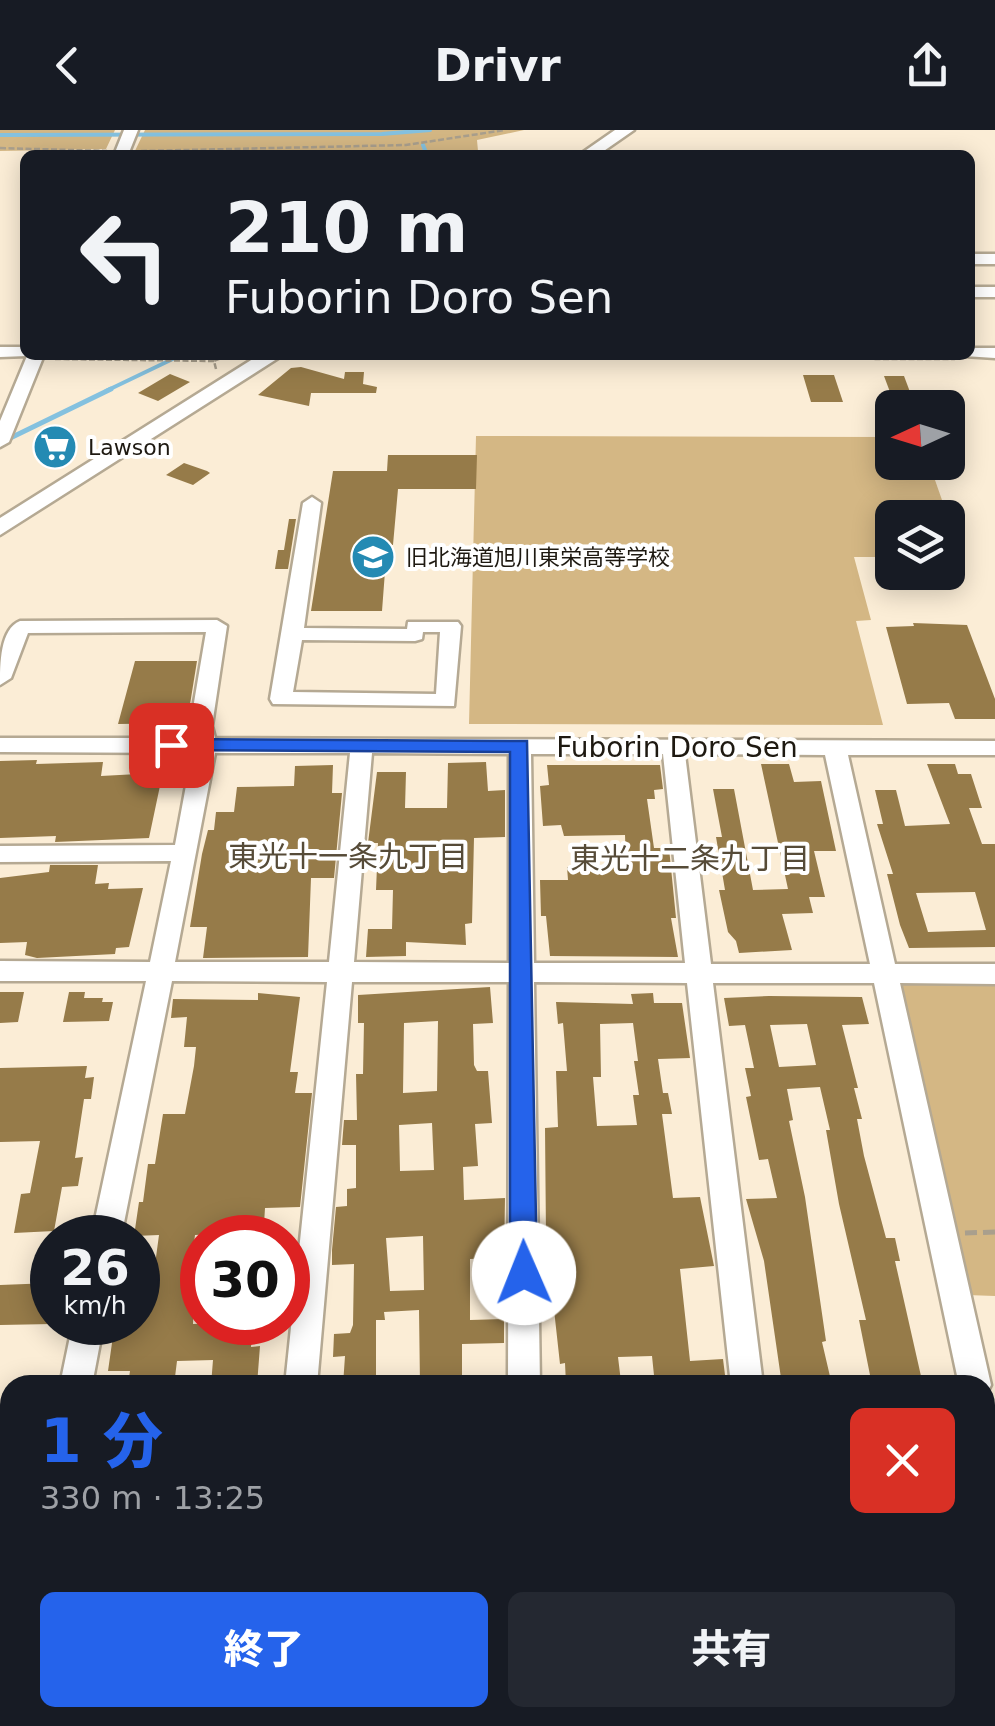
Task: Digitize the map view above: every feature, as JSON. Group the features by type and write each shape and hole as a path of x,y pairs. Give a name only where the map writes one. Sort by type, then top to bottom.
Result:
{"main road":[{"path":"595,150 626,130"},
{"path":"0,528 265,360"}],"street":[{"path":"2,436 34,360"},
{"path":"292,634 451,626 446,701 282,699 312,503"},
{"path":"0,678 20,628 218,626 201,726 205,745 186,853 111,1215"},
{"name":"Fuborin Doro Sen","path":"0,746 994,750"},
{"path":"303,1375 362,746"},
{"path":"520,746 524,1375"},
{"path":"835,747 973,1375"},
{"path":"673,748 747,1375"},
{"path":"0,854 186,853"},
{"path":"0,971 995,974"},
{"path":"78,1375 84,1345"}],"path":[{"path":"169,150 406,145 505,130"},
{"path":"0,148 81,150"},
{"path":"155,360 214,362"},
{"path":"963,1232 995,1232"}],"shaded area":[{"path":"0,130 115,130 106,149 0,151"},
{"path":"145,130 524,130 477,140 478,150 135,150"},
{"path":"476,436 875,437 875,480 935,480 942,500 875,500 875,557 854,557 871,620 856,621 883,725 469,724"},
{"path":"900,985 995,985 995,1296 967,1295"}],"building":[{"path":"301,367 344,379 345,372 364,372 363,384 377,387 376,393 311,393 309,406 258,395 291,368"},
{"path":"170,374 190,382 158,401 138,393"},
{"path":"803,375 834,375 843,402 811,402"},
{"path":"884,376 904,376 909,390 889,390"},
{"name":"Lawson","path":"57,436 77,444 54,458 34,449"},
{"path":"388,455 477,455 476,489 398,489 393,545 387,545 382,611 311,611 333,471 387,471"},
{"path":"184,463 210,473 193,485 166,475"},
{"path":"289,519 296,519 288,569 275,569 278,550 284,550"},
{"path":"913,623 967,625 995,699 995,719 955,719 949,703 907,704 886,627 914,626"},
{"path":"135,661 197,661 187,723 118,724"},
{"path":"37,760 36,764 103,762 101,776 138,774 140,763 165,762 149,838 55,842 56,836 0,838 0,761"},
{"path":"486,762 488,791 505,790 505,837 474,838 472,923 465,924 466,945 406,942 406,956 366,957 368,929 392,929 393,890 376,890 378,843 368,843 377,772 406,772 405,808 447,808 448,763"},
{"path":"761,764 789,764 794,782 821,781 836,851 814,851 825,897 809,897 813,913 782,914 792,950 739,953 728,932 719,890 725,890 716,837 722,837 713,789 734,789 753,890 788,889"},
{"path":"927,764 955,764 958,774 971,774 982,808 969,808 982,844 995,844 995,947 909,948 887,874 893,874 877,824 883,824 875,790 896,790 905,826 950,824","holes":["975,892 986,930 928,932 916,893"]},
{"path":"333,765 332,793 342,793 334,878 311,878 308,957 203,958 207,927 190,927 202,854 208,830 214,830 216,812 234,812 237,787 294,786 295,766"},
{"path":"547,765 660,765 663,789 654,790 655,799 647,799 654,848 669,848 676,918 671,918 678,957 550,956 546,916 541,916 540,880 568,880 567,867 626,865 625,835 564,836 561,825 543,826 540,786 549,785"},
{"path":"50,865 98,865 95,884 109,883 108,889 143,888 129,947 116,948 115,954 37,958 25,955 27,942 0,943 0,878 49,872"},
{"path":"490,987 493,1023 473,1024 474,1065 477,1071 488,1071 492,1123 475,1124 478,1166 463,1167 464,1200 505,1198 504,1257 470,1259 470,1320 504,1319 504,1343 462,1344 462,1375 420,1375 419,1310 384,1312 385,1320 376,1320 376,1375 344,1375 345,1356 333,1357 334,1334 350,1333 353,1325 354,1264 332,1265 332,1250 336,1207 347,1206 347,1189 356,1188 356,1145 342,1145 344,1120 357,1120 356,1074 363,1074 364,1023 358,1023 358,995","holes":["438,1021 437,1091 403,1093 404,1023","432,1123 434,1170 400,1171 399,1125","423,1236 424,1290 390,1291 386,1238"]},
{"path":"0,992 24,992 18,1022 0,1023"},
{"path":"69,992 85,992 84,998 113,1002 109,1021 63,1022"},
{"path":"258,993 300,997 290,1072 298,1072 295,1093 312,1093 300,1207 265,1208 265,1215 180,1215 180,1345 260,1346 258,1375 212,1375 213,1360 177,1361 175,1375 108,1371 112,1345 160,1345 160,1215 137,1215 139,1202 143,1202 148,1164 155,1164 163,1114 185,1114 194,1066 196,1047 184,1047 187,1017 171,1018 173,999 258,1000"},
{"path":"653,993 654,1003 682,1003 690,1058 658,1059 663,1093 668,1093 672,1114 662,1114 673,1198 700,1197 714,1266 680,1269 690,1361 723,1359 725,1375 654,1375 652,1356 618,1357 620,1375 566,1375 565,1363 560,1364 546,1237 545,1128 558,1127 556,1071 567,1071 563,1023 558,1024 556,1002 633,1004 631,994","holes":["633,1023 638,1061 634,1061 639,1095 633,1095 637,1125 597,1126 593,1077 601,1077 600,1024"]},
{"path":"862,997 869,1024 842,1025 858,1088 854,1088 862,1119 857,1119 864,1156 886,1238 895,1238 900,1261 895,1261 921,1375 870,1375 859,1320 866,1320 839,1204 820,1087 787,1089 830,1375 781,1375 764,1261 746,1199 777,1198 768,1159 759,1160 746,1097 751,1096 745,1068 754,1068 745,1025 729,1026 724,998","holes":["807,1024 816,1065 779,1067 770,1025"]},
{"path":"87,1066 85,1078 94,1077 91,1099 84,1099 75,1158 83,1157 78,1186 62,1187 57,1215 30,1215 30,1232 14,1233 21,1194 30,1193 40,1141 0,1142 0,1068"},
{"path":"30,1284 30,1324 0,1325 0,1285"}],"waterway":[{"path":"0,135 382,134 430,130"},
{"path":"423,145 425,150"},
{"path":"106,391 171,360"},
{"path":"0,443 111,389"}],"place":[{"name":"Lawson","path":"55,447"},
{"name":"旧北海道旭川東栄高等学校","path":"373,557"}],"district":[{"name":"東光十一条九丁目","path":"348,856"},
{"name":"東光十二条九丁目","path":"690,858"}],"route":[{"path":"171,745 520,746 524,1273"}]}
